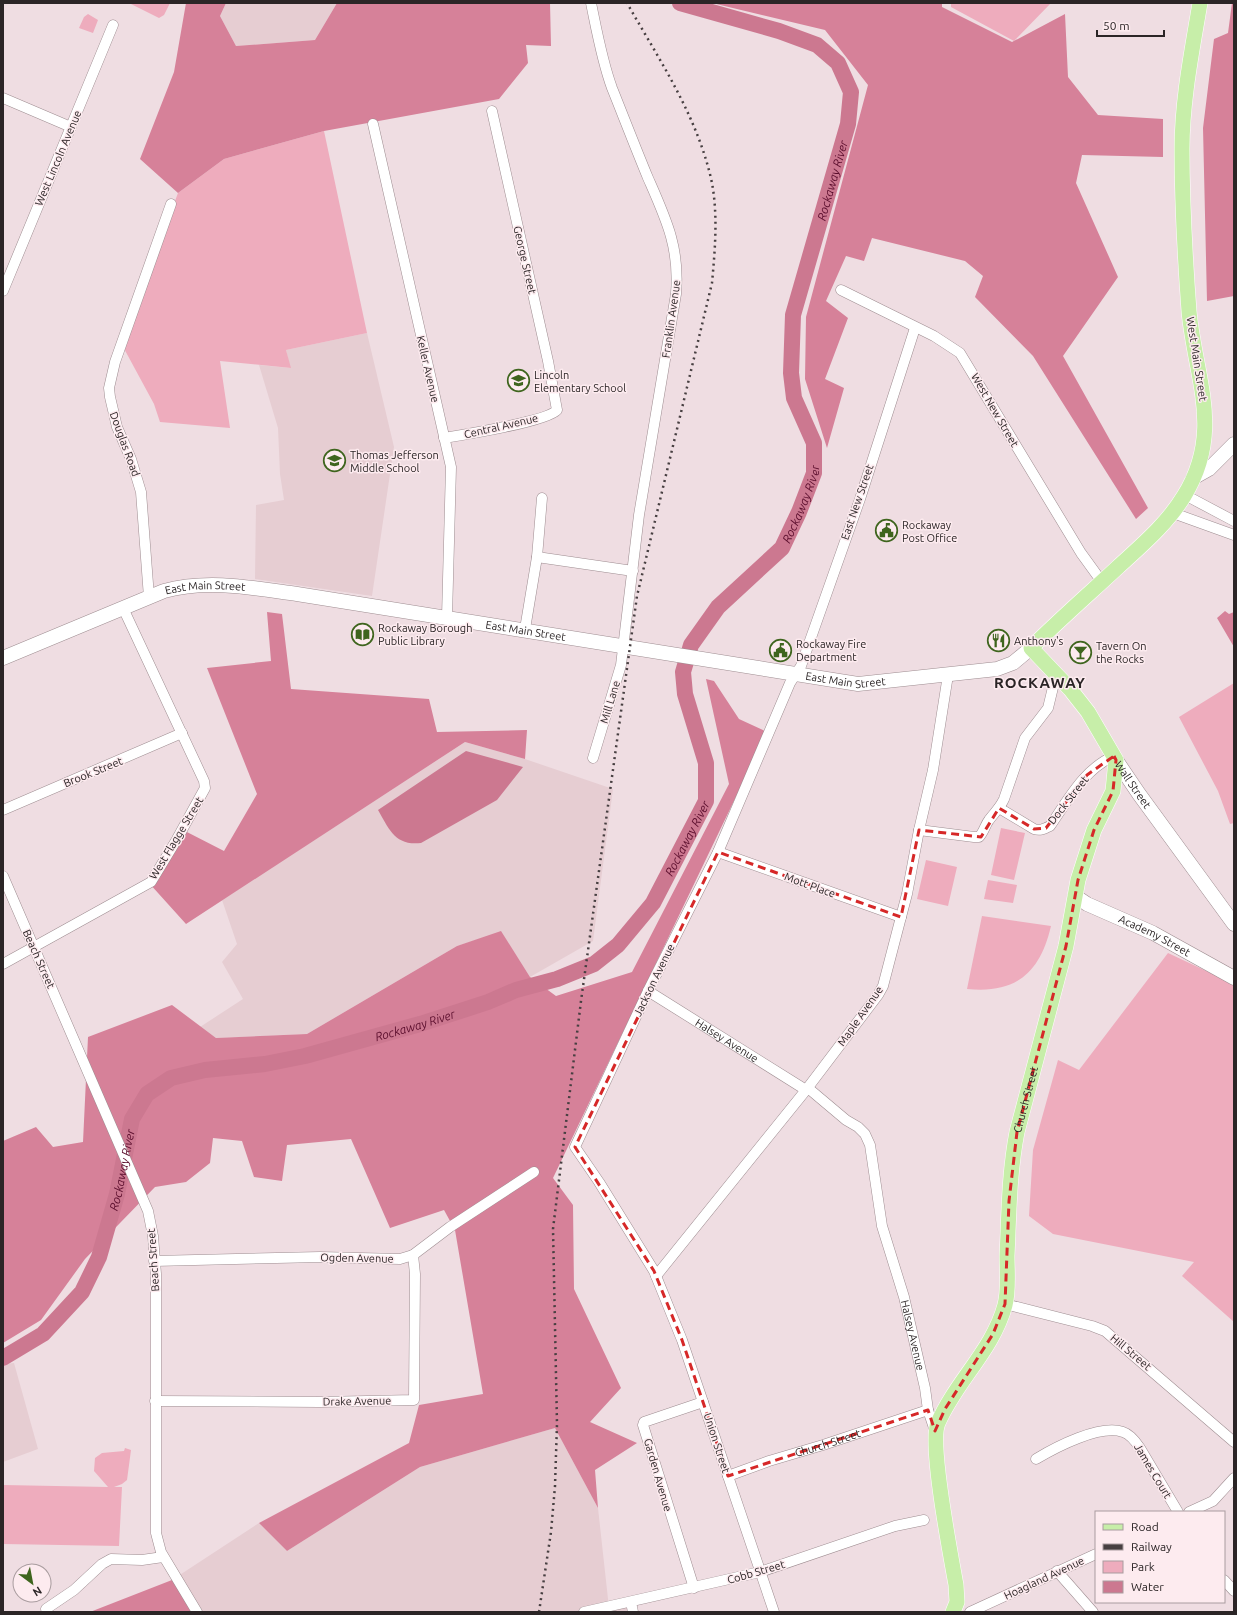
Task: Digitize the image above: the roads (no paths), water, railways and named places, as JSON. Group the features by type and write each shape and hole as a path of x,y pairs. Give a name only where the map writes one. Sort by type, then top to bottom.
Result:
{"main road":[{"name":"West Main Street","path":"1031,648 1146,542 1173,513 1185,495 1193,478 1204,439 1205,404 1190,314 1182,148 1186,87 1200,3"},
{"name":"Wall Street","path":"1031,648 1070,689 1088,712 1115,758"},
{"name":"Church Street","path":"935,1431 945,1409 993,1334 1005,1304 1012,1154 1066,946 1075,896 1083,863 1092,837 1113,791 1115,758"},
{"name":"Halsey Avenue","path":"935,1431 938,1462 956,1585 957,1602 953,1612"}],"street":[{"name":"Franklin Avenue","path":"591,3 607,73 648,178 667,219 673,238 677,266 676,294 639,515 624,646"},
{"name":"West Lincoln Avenue","path":"3,291 113,25"},
{"path":"3,98 71,127"},
{"name":"George Street","path":"492,111 557,410"},
{"name":"Keller Avenue","path":"373,124 451,467 447,617"},
{"name":"Douglas Road","path":"149,597 141,492 131,458 113,413 109,388 115,362 171,204"},
{"name":"West New Street","path":"841,290 934,336 960,353 1081,554 1102,582"},
{"name":"East New Street","path":"796,675 801,666 860,499 916,328"},
{"name":"Central Avenue","path":"444,438 525,421 552,414 557,410"},
{"path":"1193,478 1209,469 1234,444"},
{"path":"1185,495 1234,521"},
{"path":"525,629 537,557 542,498"},
{"path":"1173,513 1234,535"},
{"path":"537,557 633,572"},
{"name":"East Main Street","path":"3,658 149,597 180,586 207,584 297,594 447,617 858,684 948,675 1006,667 1031,648"},
{"name":"West Flagge Street","path":"34,947 144,887 154,878 205,788 204,781 123,608"},
{"name":"Mill Lane","path":"593,758 621,665 624,646"},
{"name":"Jackson Avenue","path":"656,1276 599,1182 575,1147 648,991 718,852 787,689 796,675"},
{"name":"Maple Avenue","path":"656,1276 807,1089 878,995 883,986 901,917 933,770 948,675"},
{"path":"919,830 979,837 989,820 1004,800 1025,738 1048,708 1056,675"},
{"name":"Brook Street","path":"3,810 182,733"},
{"name":"Wall Street","path":"1115,758 1132,784 1234,924"},
{"name":"Dock Street","path":"999,808 1034,829 1039,831 1046,828 1050,826 1087,775 1105,760 1115,758"},
{"path":"1113,791 1132,784"},
{"name":"Mott Place","path":"718,852 901,917"},
{"name":"Beach Street","path":"3,876 148,1211 153,1236 154,1261 155,1523 159,1548 163,1557 197,1612"},
{"name":"Academy Street","path":"1075,896 1087,904 1153,933 1234,978"},
{"path":"3,964 34,947"},
{"name":"Halsey Avenue","path":"648,991 807,1089 846,1120 858,1127 865,1134 870,1145 882,1226 904,1297 925,1388 928,1410 935,1431"},
{"name":"Ogden Avenue","path":"154,1261 320,1257 400,1259 413,1255 450,1227 534,1172"},
{"name":"Drake Avenue","path":"155,1401 320,1402 414,1400 415,1274 413,1255"},
{"name":"Union Street","path":"656,1276 682,1340 774,1612"},
{"name":"Hill Street","path":"1005,1304 1105,1330 1234,1442"},
{"name":"Garden Avenue","path":"694,1588 643,1424 644,1422 656,1417 703,1402"},
{"name":"Church Street","path":"728,1476 769,1461 824,1445 928,1410"},
{"name":"James Court","path":"1036,1459 1054,1449 1098,1432 1114,1430 1123,1432 1135,1441 1140,1448 1177,1511"},
{"path":"1191,1511 1213,1501 1234,1478"},
{"name":"Cobb Street","path":"584,1612 632,1607 694,1588 760,1572 895,1526 924,1520"},
{"name":"Hoagland Avenue","path":"970,1612 1095,1554"},
{"path":"46,1609 74,1590 102,1564 111,1559 142,1560 163,1557"},
{"path":"1057,1571 1093,1612"},
{"path":"1225,1581 1234,1591"}],"water":[{"path":"466,751 523,767 497,800 421,843 405,842 394,835 378,810"}],"waterway":[{"name":"Rockaway River","path":"3,1358 43,1334 82,1292 99,1257 117,1194 132,1119 147,1094 171,1078 205,1070 265,1064 305,1056 420,1024 488,1002 516,990 557,979 594,964 618,945 653,903 706,801 706,763 685,694 683,672 691,645 718,607 782,548 799,512 814,473 814,443 794,398 791,373 793,315 848,124 851,92 838,63 817,45 779,31 680,3"}],"railway":[{"path":"539,1612 551,1532 555,1486 557,1424 553,1229 581,1001 637,596 712,283 715,246 714,195 706,159 688,112 677,90 627,3"}],"place":[{"name":"Lincoln Elementary School","path":"519,381"},
{"name":"Thomas Jefferson Middle School","path":"335,461"},
{"name":"Rockaway Post Office","path":"887,531"},
{"name":"Rockaway Borough Public Library","path":"362,634"},
{"name":"Anthony's","path":"999,641"},
{"name":"Rockaway Fire Department","path":"780,650"},
{"name":"Tavern On the Rocks","path":"1081,652"}],"district":[{"name":"ROCKAWAY","path":"1040,682"}]}
